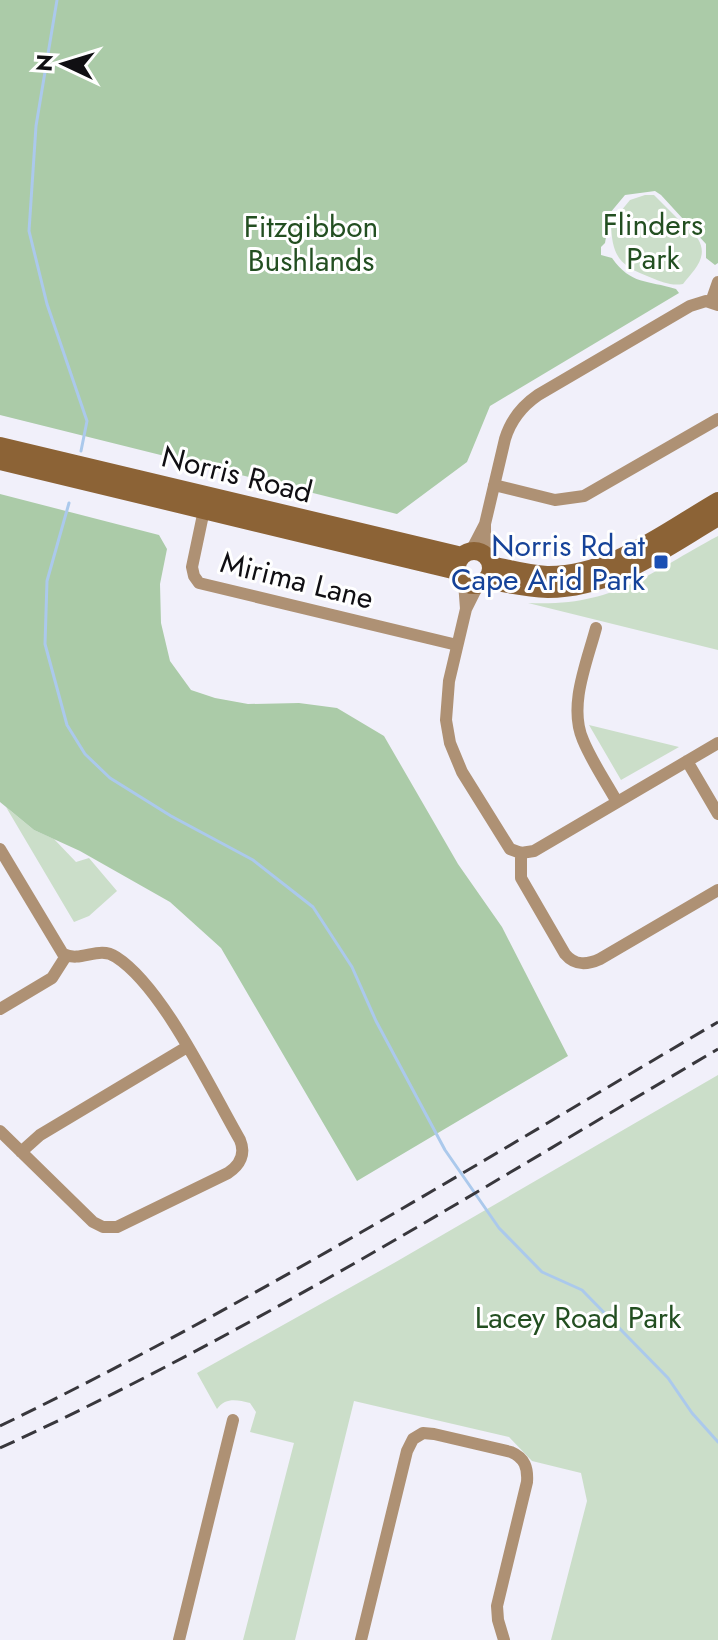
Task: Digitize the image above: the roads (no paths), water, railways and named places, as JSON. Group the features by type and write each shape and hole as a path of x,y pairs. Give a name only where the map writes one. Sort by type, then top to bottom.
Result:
{"main road":[{"name":"Norris Road","path":"0,446 549,589 603,580 632,567 718,517"},
{"name":"Norris Road","path":"0,461 204,510 474,568 546,575 590,569 610,562 718,501"}],"street":[{"path":"718,282 714,303 699,302 690,306 528,402 508,428 445,702 450,743 462,772 503,840 510,849 521,853 534,851 718,743"},
{"path":"494,485 555,500 584,496 718,419"},
{"name":"Mirima Lane","path":"204,510 192,567 199,583 457,645"},
{"path":"596,628 579,695 578,719 584,743 617,802"},
{"path":"687,761 718,814"},
{"path":"521,853 521,878 565,954 580,964 600,959 718,890"},
{"path":"0,1131 93,1222 107,1228 117,1227 234,1169 241,1161 243,1146 156,996 119,958 98,952 78,958 66,956 2,855"},
{"path":"0,1009 52,978 66,956"},
{"path":"21,1152 40,1135 187,1047"},
{"path":"179,1640 233,1420"},
{"path":"361,1640 410,1445 418,1436 428,1433 511,1452 520,1456 527,1467 527,1482 497,1606 504,1640"}],"waterway":[{"path":"57,0 36,126 29,231 47,304 87,421 81,451"},
{"path":"69,503 47,581 45,644 67,725 85,754 110,778 171,816 253,860 313,907 352,967 376,1021 445,1150 499,1228 542,1272 582,1290 668,1378 692,1413 718,1442"}],"railway":[{"path":"0,1426 273,1282 718,1022"},
{"path":"0,1448 184,1357 364,1258 718,1049"}],"place":[{"name":"Norris Rd at Cape Arid Park","path":"661,562"}],"park label":[{"name":"Flinders Park","path":"653,241"},
{"name":"Fitzgibbon Bushlands","path":"311,243"},
{"name":"Lacey Road Park","path":"578,1317"}]}
